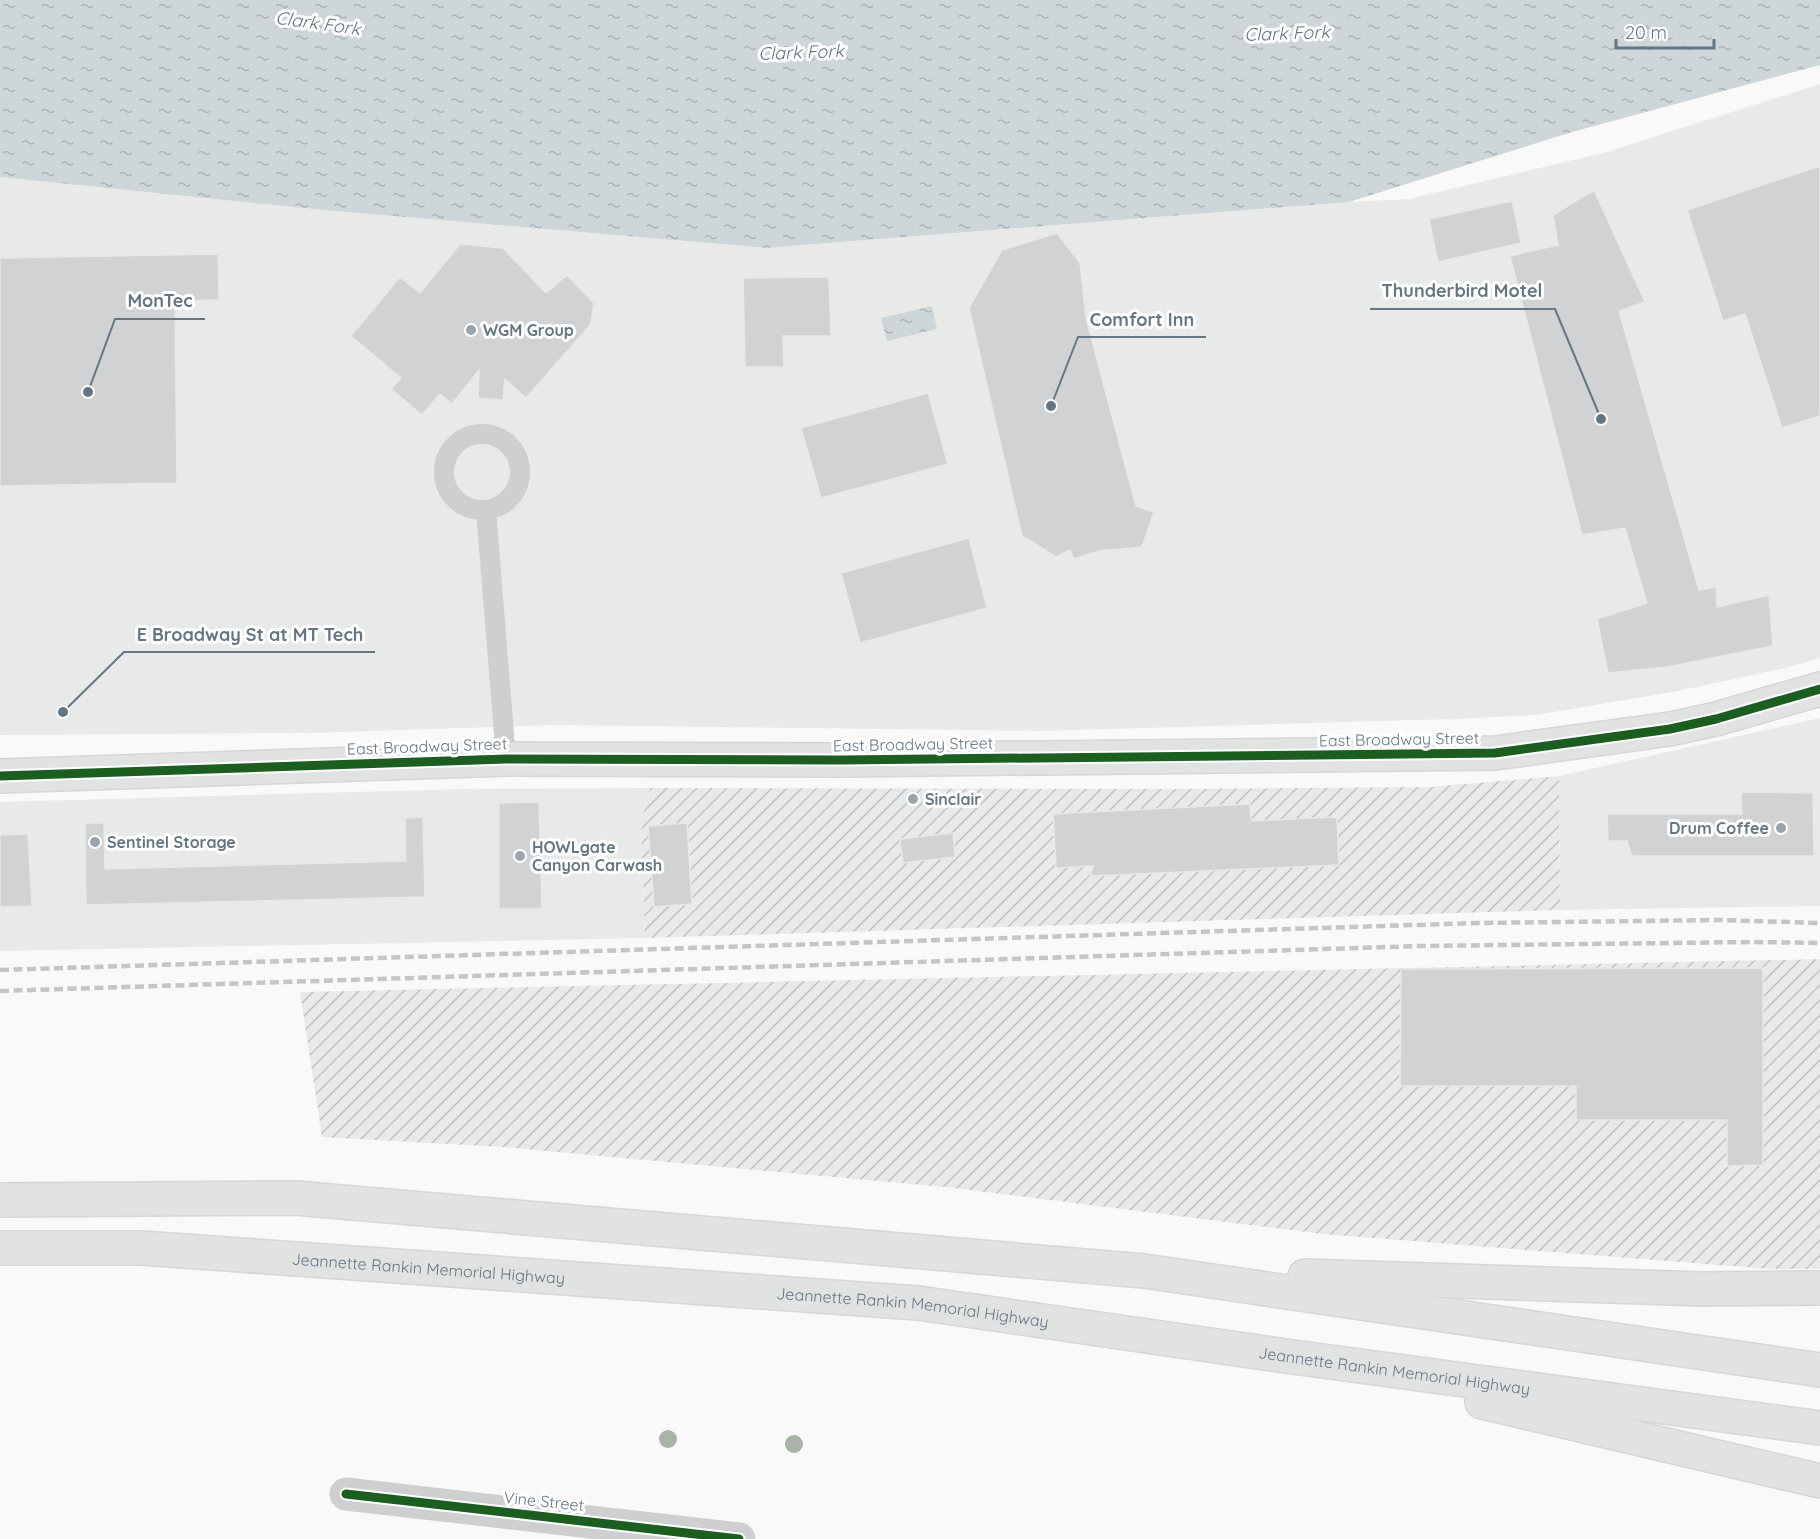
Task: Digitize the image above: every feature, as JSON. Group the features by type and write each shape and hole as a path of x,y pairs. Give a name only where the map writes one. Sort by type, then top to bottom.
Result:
{"main road":[{"name":"East Broadway Street","path":"0,776 506,759 842,760 1495,753 1670,729 1716,719 1820,689"},
{"path":"0,1200 295,1198 1144,1271 1703,1289 1820,1288"},
{"name":"Jeannette Rankin Memorial Highway","path":"0,1248 142,1248 918,1303 1293,1357 1820,1428"},
{"path":"1144,1271 1820,1370"},
{"path":"1293,1357 1820,1481"}],"street":[{"name":"Vine Street","path":"346,1494 663,1534 739,1539"}],"lane":[{"path":"486,510 506,759"}],"shaded area":[{"path":"1820,84 1820,658 1785,668 1678,691 1535,715 1453,719 1040,731 556,725 311,733 0,735 0,177 323,210 766,248 1409,199 1603,153"},
{"path":"1820,718 1820,906 1560,910 1559,776"},
{"path":"1559,776 1560,910 645,938 641,821 650,788 1430,787"},
{"path":"650,788 641,821 645,938 0,951 0,802 463,789"},
{"path":"1820,959 1820,1269 1770,1269 1323,1234 945,1187 502,1147 322,1137 300,992"}],"water":[{"name":"Clark Fork","path":"0,0 1820,0 1820,65 1572,132 1349,202 766,248 323,210 0,177"},
{"path":"932,306 937,329 887,341 881,318"}],"building":[{"path":"1820,166 1820,416 1782,428 1745,314 1723,321 1687,210"},
{"path":"1594,190 1645,302 1619,311 1699,590 1716,587 1717,607 1769,595 1773,646 1667,667 1608,673 1597,619 1647,603 1625,528 1582,535 1510,256 1558,245 1553,215"},
{"path":"1512,201 1521,243 1438,262 1429,219"},
{"path":"1057,233 1080,263 1086,318 1136,506 1154,512 1142,547 1099,551 1074,559 1070,550 1056,557 1022,536 969,308 1002,250"},
{"name":"WGM Group","path":"460,244 503,248 546,293 567,275 594,303 591,324 526,398 505,379 503,400 478,398 479,370 452,404 440,394 422,415 391,389 401,378 351,336 400,277 420,293"},
{"path":"218,254 219,300 175,301 177,483 0,486 0,258"},
{"path":"829,277 831,336 783,336 784,367 745,367 743,278"},
{"path":"928,393 948,464 821,498 801,428"},
{"path":"969,538 987,608 860,643 841,573"},
{"path":"1741,792 1813,793 1814,856 1632,856 1627,841 1608,841 1607,814 1742,814"},
{"name":"HOWLgate Canyon Carwash","path":"539,802 542,909 499,909 499,803"},
{"path":"1250,804 1251,821 1337,817 1339,865 1090,876 1093,866 1056,868 1053,814"},
{"name":"Sentinel Storage","path":"423,817 425,897 86,905 85,823 104,823 105,869 406,861 405,818"},
{"path":"687,823 692,904 654,907 648,826"},
{"path":"953,833 955,857 903,863 900,839"},
{"path":"28,834 32,906 0,907 0,835"},
{"path":"1763,968 1763,1165 1727,1166 1727,1120 1576,1120 1576,1086 1400,1086 1401,969"}],"railway":[{"path":"0,970 1477,923 1719,920 1820,923"},
{"path":"0,991 1420,946 1820,943"}],"cycle path":[{"path":"0,776 506,759 842,760 1495,753 1670,729 1716,719 1820,689"},
{"path":"346,1494 739,1539"}],"place":[{"name":"WGM Group","path":"471,330"},
{"name":"MonTec","path":"88,392"},
{"name":"Comfort Inn","path":"1051,406"},
{"name":"Thunderbird Motel","path":"1601,419"},
{"name":"E Broadway St at MT Tech","path":"63,712"},
{"name":"Sinclair","path":"913,799"},
{"name":"Drum Coffee","path":"1781,828"},
{"name":"Sentinel Storage","path":"95,842"},
{"name":"HOWLgate Canyon Carwash","path":"520,856"}]}
